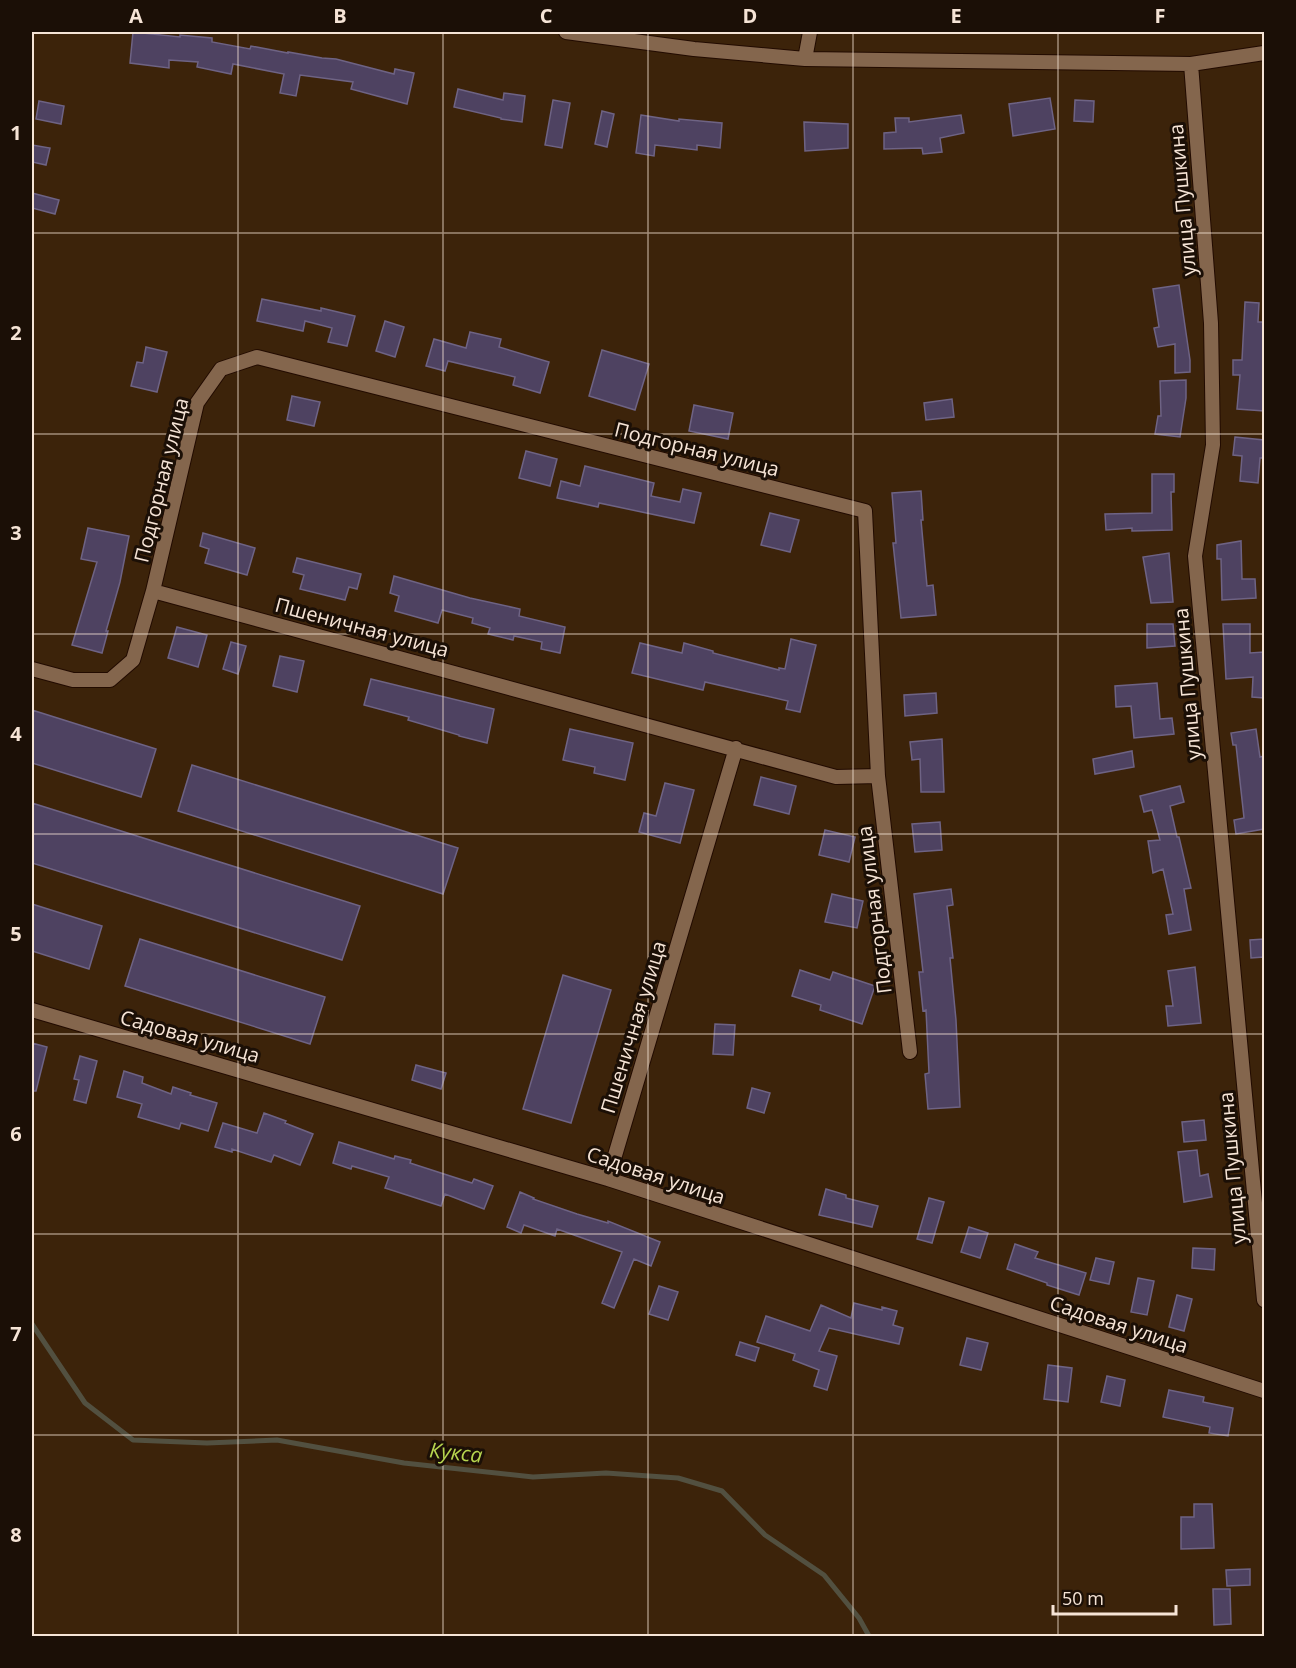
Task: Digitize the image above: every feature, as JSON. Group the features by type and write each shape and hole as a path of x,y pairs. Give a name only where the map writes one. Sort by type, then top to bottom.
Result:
{"street":[{"path":"567,32 694,49 805,59 1191,64 1264,53"},
{"path":"805,59 810,32"},
{"name":"улица Пушкина","path":"1191,64 1211,323 1213,445 1195,556 1264,1300"},
{"name":"Подгорная улица","path":"153,591 196,403 221,369 257,357 865,511 878,776 910,1052"},
{"path":"32,669 73,680 110,680 133,660 153,591"},
{"name":"Пшеничная улица","path":"153,591 836,777 878,776"},
{"name":"Пшеничная улица","path":"608,1179 736,748"},
{"name":"Садовая улица","path":"32,1010 608,1179 1264,1391"}],"building":[{"path":"133,32 212,38 212,42 336,59 394,74 395,69 414,73 407,104 351,89 353,82 300,75 296,96 280,93 284,74 233,64 231,74 197,67 198,62 169,60 169,68 130,63"},
{"path":"458,89 503,100 504,93 525,96 522,122 454,107"},
{"path":"1050,98 1055,129 1013,136 1009,104"},
{"path":"553,100 570,103 562,148 545,145"},
{"path":"1075,100 1094,101 1093,122 1074,121"},
{"path":"39,101 64,106 61,124 36,119"},
{"path":"602,111 614,114 607,147 595,144"},
{"path":"641,115 679,121 679,119 722,123 720,148 697,145 697,150 655,145 654,156 636,153"},
{"path":"961,115 964,133 940,138 942,152 923,154 922,148 884,149 884,133 896,132 895,118 909,118 909,122"},
{"path":"804,122 848,124 848,148 805,151"},
{"path":"32,145 50,148 46,165 32,162"},
{"path":"32,193 59,200 55,214 32,208"},
{"path":"1179,285 1190,372 1175,373 1175,344 1158,347 1154,328 1159,327 1153,289"},
{"path":"262,299 355,316 347,346 328,342 332,328 305,321 303,331 257,321"},
{"path":"1245,302 1259,303 1258,322 1264,322 1264,411 1237,409 1240,375 1233,375 1233,360 1242,360"},
{"path":"385,321 404,327 395,357 376,351"},
{"path":"470,332 501,339 499,347 549,362 540,393 513,385 515,377 448,361 445,371 426,366 434,339 466,348"},
{"path":"146,347 167,352 157,392 131,386 137,362 143,363"},
{"path":"602,350 649,364 635,410 589,396"},
{"path":"1186,380 1186,398 1180,437 1155,434 1158,416 1161,416 1160,381"},
{"path":"292,396 320,402 314,426 287,420"},
{"path":"952,399 954,417 926,420 924,403"},
{"path":"694,405 733,413 728,439 689,431"},
{"path":"1235,437 1264,440 1258,483 1240,481 1242,456 1233,455"},
{"path":"526,451 557,459 550,486 519,478"},
{"path":"585,466 654,483 651,496 680,502 683,489 701,493 694,523 599,503 598,507 557,498 561,481 580,486"},
{"path":"1152,474 1174,474 1174,492 1171,492 1172,530 1132,531 1132,528 1106,530 1105,514 1152,513"},
{"path":"921,491 923,520 921,520 927,586 933,585 936,615 901,618 893,543 896,543 892,493"},
{"path":"770,513 799,520 790,552 761,545"},
{"path":"88,528 129,536 102,653 72,645 97,562 81,559"},
{"path":"203,533 255,548 247,575 205,563 209,549 200,546"},
{"path":"1241,541 1242,579 1255,579 1256,598 1222,600 1221,559 1217,559 1217,545"},
{"path":"1169,553 1173,602 1151,603 1143,557"},
{"path":"297,558 361,574 357,589 349,587 345,600 300,589 304,575 293,572"},
{"path":"394,576 470,598 520,609 519,616 565,627 560,653 541,649 542,642 514,636 513,640 488,634 490,628 472,623 473,618 442,610 438,623 395,611 399,596 390,593"},
{"path":"1147,624 1173,624 1175,646 1147,648"},
{"path":"1223,624 1250,624 1250,653 1264,652 1264,698 1252,697 1253,677 1226,679"},
{"path":"177,627 207,635 198,667 168,658"},
{"path":"791,639 816,645 800,712 786,709 788,701 705,682 703,690 632,673 640,643 682,653 684,643 779,670 779,668 785,669"},
{"path":"231,642 246,646 238,674 223,669"},
{"path":"280,656 304,661 297,692 273,686"},
{"path":"371,679 494,709 487,743 408,720 409,717 364,705"},
{"path":"1157,683 1160,719 1172,718 1174,734 1134,738 1131,706 1116,707 1115,686"},
{"path":"936,693 937,713 905,716 904,695"},
{"path":"32,710 156,749 141,797 32,763"},
{"path":"570,729 633,743 625,780 594,773 595,767 563,760"},
{"path":"1256,729 1260,757 1264,756 1264,829 1236,834 1234,820 1244,818 1236,745 1233,745 1231,733"},
{"path":"942,739 944,792 921,792 920,759 912,760 910,742"},
{"path":"1132,751 1134,767 1095,774 1093,759"},
{"path":"192,765 458,848 443,894 178,811"},
{"path":"761,777 796,786 789,814 754,805"},
{"path":"665,783 694,790 680,843 639,832 644,813 656,816"},
{"path":"1180,786 1184,802 1170,806 1191,888 1184,889 1191,930 1169,934 1166,915 1173,914 1163,869 1153,873 1148,841 1160,840 1152,810 1144,812 1140,796"},
{"path":"32,803 360,906 342,960 32,863"},
{"path":"940,822 942,850 915,852 912,824"},
{"path":"825,830 855,837 849,862 819,855"},
{"path":"951,889 953,905 947,906 953,958 950,958 956,1020 960,1107 928,1109 925,1074 929,1073 926,1010 923,1011 919,972 923,972 914,894"},
{"path":"832,894 863,901 857,928 825,922"},
{"path":"32,904 102,926 89,969 32,951"},
{"path":"140,939 325,997 310,1044 125,986"},
{"path":"1264,939 1264,957 1251,958 1250,940"},
{"path":"1195,967 1201,1023 1168,1026 1166,1006 1173,1006 1168,971"},
{"path":"800,970 830,980 833,972 875,986 862,1024 820,1010 821,1005 792,996"},
{"path":"563,975 611,990 571,1123 523,1109"},
{"path":"715,1024 735,1025 733,1055 713,1054"},
{"path":"32,1043 47,1047 36,1091 32,1091"},
{"path":"80,1056 97,1061 86,1103 74,1100 79,1080 74,1079"},
{"path":"416,1065 446,1073 441,1089 412,1080"},
{"path":"124,1071 143,1077 142,1083 171,1094 173,1087 217,1103 208,1131 181,1123 179,1129 138,1117 142,1104 117,1097"},
{"path":"752,1088 770,1093 764,1113 747,1108"},
{"path":"264,1113 313,1134 300,1165 274,1155 271,1162 232,1149 232,1152 215,1147 223,1123 257,1133"},
{"path":"1204,1120 1206,1140 1184,1142 1182,1122"},
{"path":"339,1142 394,1159 395,1156 411,1160 410,1163 472,1183 474,1179 493,1186 484,1209 445,1194 441,1206 385,1188 389,1177 333,1163"},
{"path":"1197,1150 1200,1176 1208,1174 1212,1197 1184,1202 1178,1152"},
{"path":"826,1189 846,1195 846,1198 878,1206 872,1227 819,1215"},
{"path":"520,1192 533,1199 577,1214 608,1223 608,1221 660,1242 651,1266 634,1259 614,1308 602,1303 622,1252 557,1229 555,1236 524,1225 521,1233 507,1227"},
{"path":"929,1198 944,1202 932,1243 917,1239"},
{"path":"969,1227 988,1233 980,1258 961,1252"},
{"path":"1015,1244 1038,1252 1035,1258 1086,1273 1079,1295 1007,1269"},
{"path":"1193,1248 1215,1249 1214,1270 1192,1268"},
{"path":"1096,1258 1114,1262 1109,1284 1090,1280"},
{"path":"1138,1278 1154,1281 1147,1315 1131,1312"},
{"path":"659,1286 678,1292 668,1320 649,1314"},
{"path":"1177,1295 1192,1299 1184,1331 1169,1327"},
{"path":"854,1303 897,1311 893,1325 903,1328 899,1344 829,1328 819,1351 837,1356 827,1390 814,1386 819,1370 793,1360 795,1354 757,1342 766,1316 810,1331 821,1305 851,1318"},
{"path":"967,1338 988,1343 981,1370 960,1365"},
{"path":"740,1342 759,1348 755,1361 736,1355"},
{"path":"1048,1365 1072,1368 1068,1402 1044,1399"},
{"path":"1107,1376 1125,1380 1120,1406 1101,1402"},
{"path":"1169,1390 1204,1397 1203,1402 1233,1408 1228,1436 1209,1433 1210,1427 1163,1417"},
{"path":"1194,1504 1212,1504 1214,1548 1181,1549 1181,1517 1194,1517"},
{"path":"1250,1569 1250,1585 1227,1586 1226,1570"},
{"path":"1213,1589 1230,1589 1231,1624 1214,1625"}],"waterway":[{"name":"Кукса","path":"32,1324 85,1403 133,1440 207,1443 277,1440 404,1463 533,1477 606,1473 678,1478 722,1491 765,1535 824,1575 859,1618 869,1636"}]}
